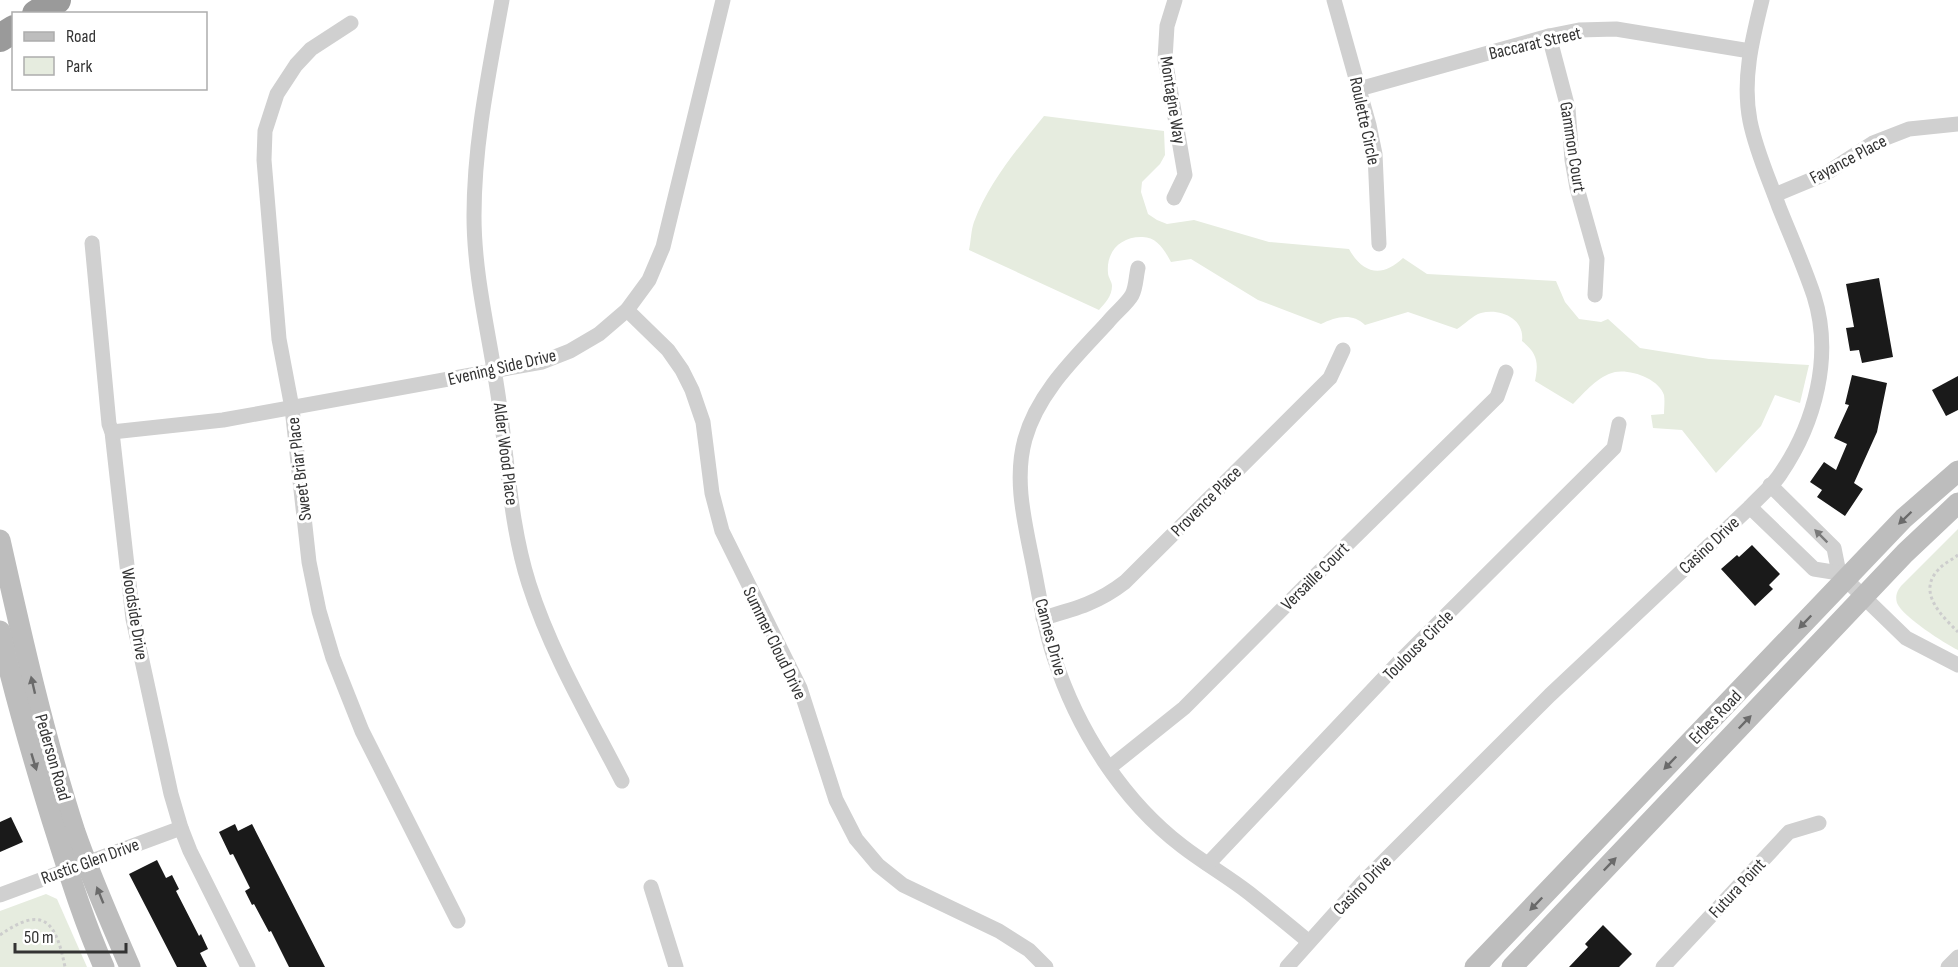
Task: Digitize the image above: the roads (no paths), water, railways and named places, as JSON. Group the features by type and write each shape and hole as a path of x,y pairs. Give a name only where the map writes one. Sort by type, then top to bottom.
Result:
{"highway":[{"path":"39,12 57,0"}],"main road":[{"name":"Erbes Road","path":"1475,967 1842,577 1958,471"},
{"name":"Erbes Road","path":"1512,967 1863,597 1920,538 1958,503"},
{"name":"Pederson Road","path":"0,540 34,692 58,777 77,865 104,967"},
{"name":"Pederson Road","path":"0,631 17,706 77,865 130,967"}],"street":[{"name":"Alder Wood Place","path":"502,0 482,110 474,217 476,257 496,371 515,524 528,583 552,643 622,781"},
{"name":"Evening Side Drive","path":"112,432 223,420 542,362 570,351 599,334 627,310 649,280 663,247 723,0"},
{"name":"Montagne Way","path":"1174,198 1185,175 1165,58 1167,26 1175,0"},
{"name":"Roulette Circle","path":"1334,0 1375,154 1379,244"},
{"name":"Casino Drive","path":"1287,967 1363,882 1550,695 1750,507 1780,475 1806,428 1815,405 1821,365 1821,333 1815,298 1758,150 1750,120 1747,83 1750,51 1762,0"},
{"name":"Sweet Briar Place","path":"351,23 311,49 296,65 277,94 265,131 264,159 279,339 292,408 309,562 319,612 333,658 362,731 458,921"},
{"name":"Baccarat Street","path":"1359,89 1549,36 1580,30 1616,29 1750,51"},
{"name":"Gammon Court","path":"1549,36 1568,108 1577,188 1597,259 1595,294"},
{"name":"Fayance Place","path":"1775,195 1825,174 1874,143 1909,129 1958,124"},
{"name":"Woodside Drive","path":"93,243 109,424 112,432 133,619 171,794 181,828 248,967"},
{"name":"Cannes Drive","path":"1138,268 1132,294 1054,382 1037,409 1025,439 1020,466 1020,494 1043,618 1067,694 1086,732 1109,768 1155,822 1181,845 1248,892 1309,942"},
{"name":"Summer Cloud Drive","path":"627,310 668,350 692,390 703,422 712,493 722,531 800,688 836,800 856,839 878,865 903,885 999,931 1029,950 1046,967"},
{"name":"Provence Place","path":"1043,618 1089,605 1125,582 1330,378 1343,350"},
{"name":"Versaille Court","path":"1109,768 1184,708 1497,397 1506,372"},
{"name":"Toulouse Circle","path":"1208,864 1401,660 1614,448 1619,424"},
{"path":"1770,485 1834,548 1842,577"},
{"path":"1750,507 1814,569 1842,577 1906,638 1958,665"},
{"name":"Futura Point","path":"1663,967 1790,832 1819,823"},
{"name":"Rustic Glen Drive","path":"0,895 181,828"},
{"path":"651,887 676,967"},
{"path":"1948,967 1958,957"}]}
